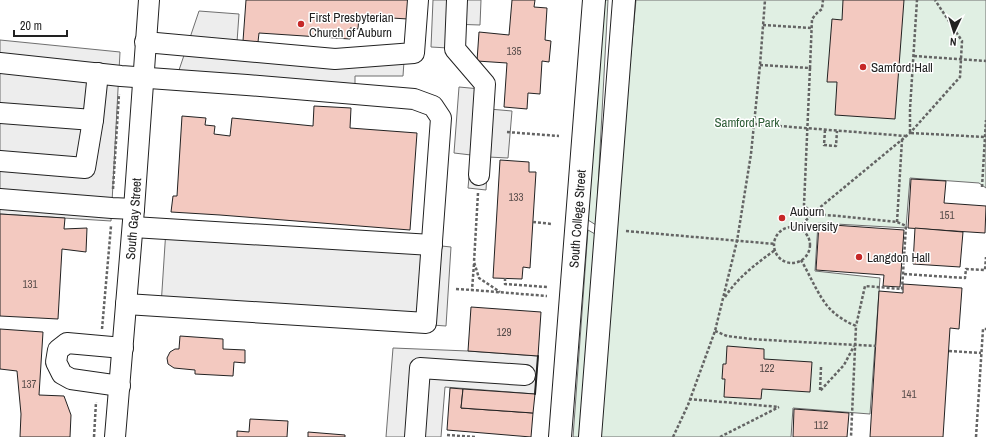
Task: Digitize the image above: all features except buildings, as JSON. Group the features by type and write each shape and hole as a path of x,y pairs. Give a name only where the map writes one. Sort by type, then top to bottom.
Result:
{"main road":[{"name":"South College Street","path":"560,437 594,0"},
{"path":"590,437 624,0"}],"street":[{"name":"South Gay Street","path":"115,437 149,0"},
{"path":"145,42 335,59 414,53 418,0"},
{"path":"457,0 454,49 485,84 479,175"},
{"path":"0,63 143,78 414,99 433,106 441,118 426,323 126,304"},
{"path":"0,161 85,168 93,120 98,73"},
{"path":"0,113 93,120"},
{"path":"0,199 112,208 133,218 432,244"},
{"path":"120,386 71,379 62,374 56,362 58,350 67,343 123,348"},
{"path":"415,437 420,368 525,375"}],"path":[{"path":"673,437 690,399 715,331 737,241 747,183 754,124 765,0"},
{"path":"823,0 822,9 812,19 804,205 812,214 897,222 906,226 902,289 865,286 856,326 852,437"},
{"path":"910,133 910,109 917,0"},
{"path":"799,228 812,214 910,133 960,77 962,41 935,0"},
{"path":"763,25 812,28"},
{"path":"914,56 986,61"},
{"path":"760,65 810,68"},
{"path":"101,346 121,76"},
{"path":"982,187 986,120"},
{"path":"754,124 906,136"},
{"path":"825,130 824,145 836,146 837,131"},
{"path":"507,132 559,136"},
{"path":"910,133 985,137"},
{"path":"897,222 902,140"},
{"path":"472,290 479,175"},
{"path":"533,222 552,224"},
{"path":"787,227 799,228 808,236 810,241 809,252 801,260 796,262 785,261 780,257 776,250 775,240 777,235 787,227"},
{"path":"632,232 775,244"},
{"path":"723,299 733,285 749,270 776,250"},
{"path":"904,274 965,278 966,269 985,270 986,257"},
{"path":"801,260 829,308 846,321 856,326"},
{"path":"474,262 479,278 500,292"},
{"path":"505,278 505,284 548,287"},
{"path":"456,289 547,296"},
{"path":"976,437 983,329 986,329"},
{"path":"715,331 727,336 751,339 876,346"},
{"path":"821,367 820,391 844,365 855,345"},
{"path":"949,351 982,353"},
{"path":"94,437 98,383"},
{"path":"690,399 779,407 720,437"},
{"path":"447,435 476,437"}],"green space":[{"path":"603,0 608,0 596,225 588,220"},
{"name":"Samford Park","path":"636,0 986,0 986,188 979,183 910,178 906,228 818,223 815,271 880,278 870,414 793,408 791,437 598,437 618,170"},
{"path":"588,230 595,234 581,437 573,437"}],"shaded area":[{"path":"433,0 481,0 480,25 450,24 448,48 431,47"},
{"path":"199,11 239,14 237,42 348,51 405,46 403,76 355,76 355,84 178,73"},
{"path":"0,40 120,52 111,221 0,214"},
{"path":"459,87 491,90 489,109 512,111 508,158 488,157 486,190 468,188 471,155 454,153"},
{"path":"166,229 451,247 446,326 161,306"},
{"path":"393,348 538,356 535,394 445,387 441,437 386,437"}],"wall":[{"path":"535,394 538,356"}],"place":[{"name":"First Presbyterian Church of Auburn","path":"301,24"},
{"name":"Samford Hall","path":"863,67"},
{"name":"Auburn University","path":"782,218"},
{"name":"Langdon Hall","path":"859,257"}]}
